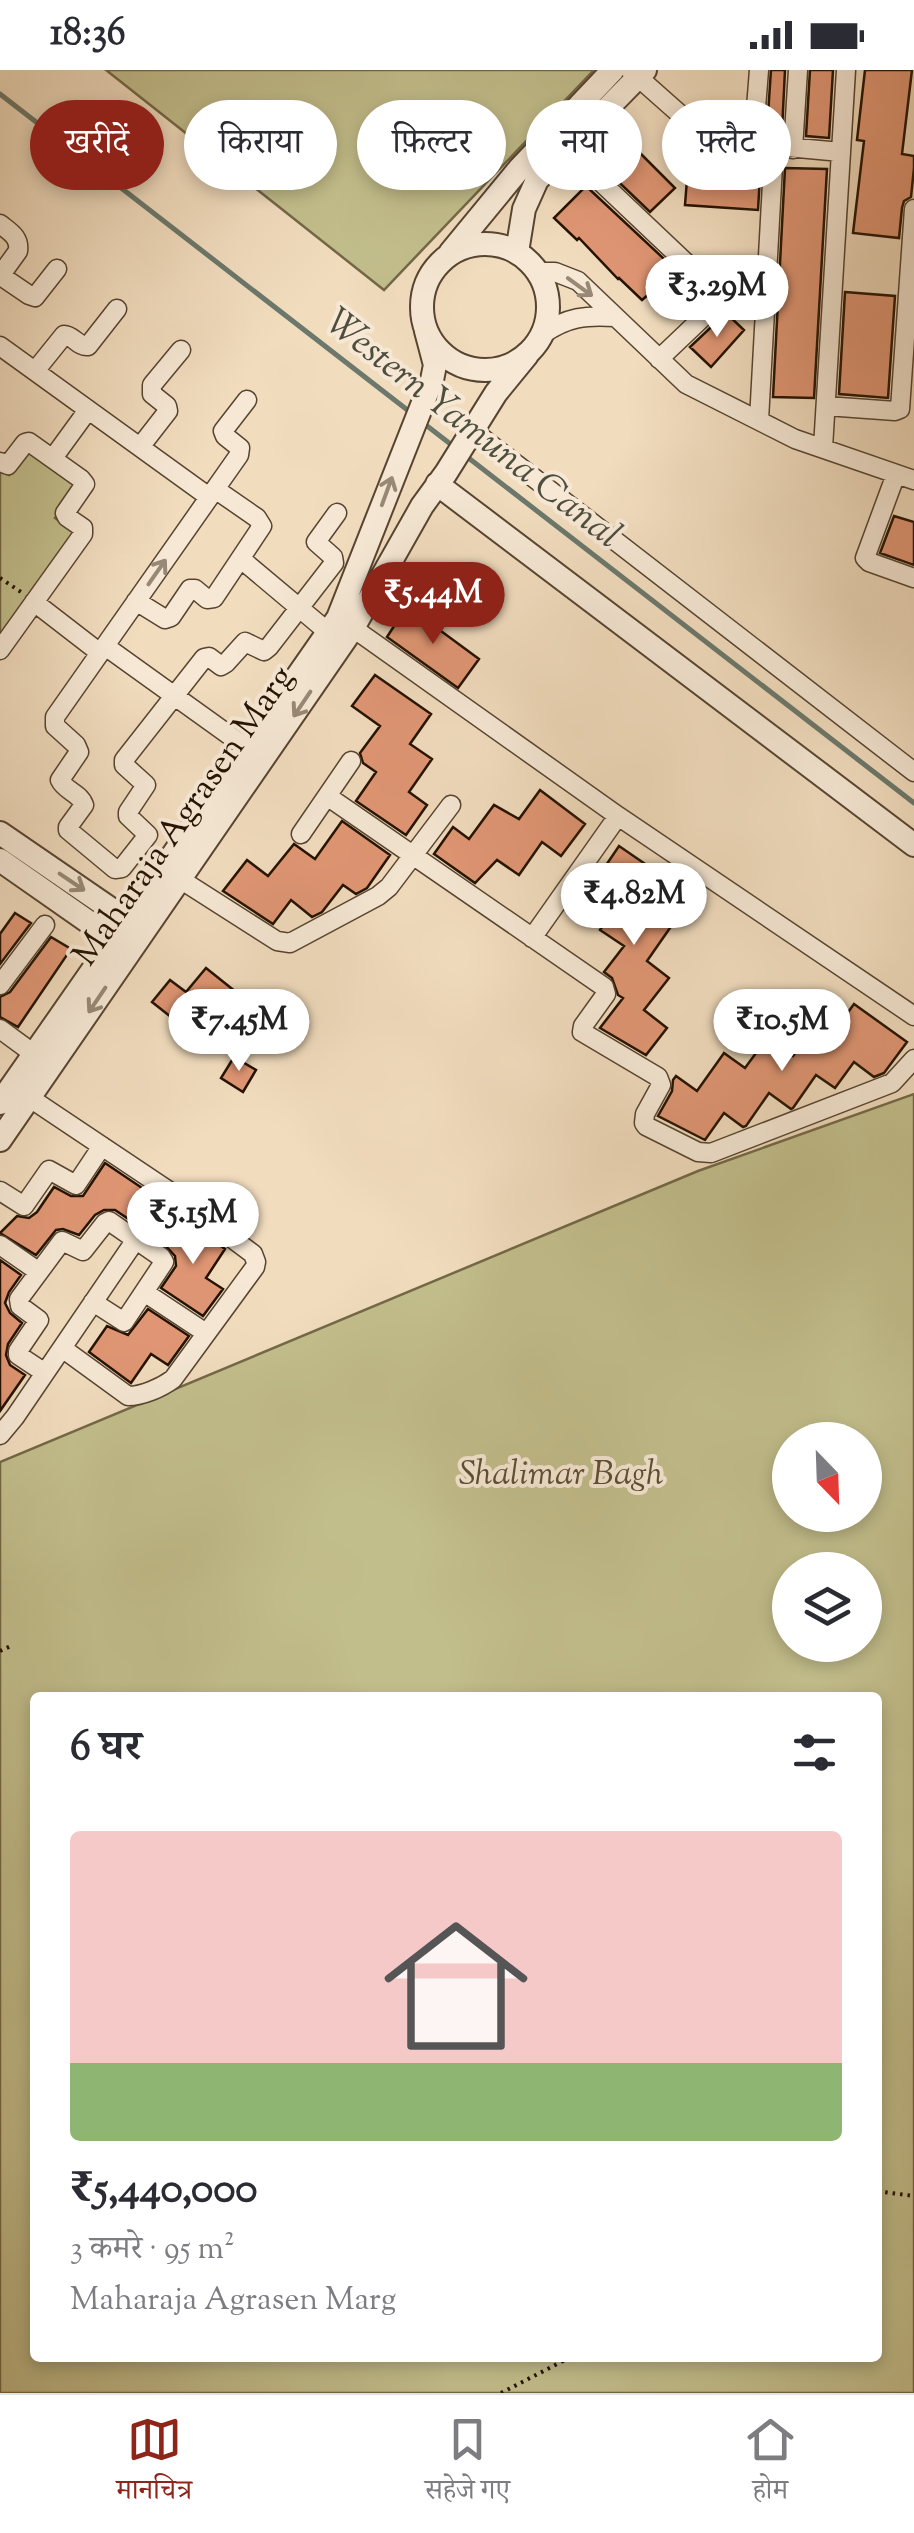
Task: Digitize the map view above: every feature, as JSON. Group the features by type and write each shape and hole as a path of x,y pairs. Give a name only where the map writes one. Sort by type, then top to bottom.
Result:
{"street":[{"path":"612,70 520,168 433,271 424,290 422,311 426,332 452,362 470,369 490,370 510,366 527,355 543,334 559,323 585,315 614,317"},
{"path":"757,100 759,70"},
{"path":"791,109 798,70"},
{"path":"822,448 846,70"},
{"path":"612,100 637,72 667,100"},
{"path":"791,148 841,152"},
{"path":"517,252 524,209 532,190"},
{"path":"610,190 720,294 720,301 659,360"},
{"path":"759,420 780,190"},
{"path":"826,406 900,409 914,209"},
{"path":"0,224 16,237 19,246 0,276 35,297 56,269"},
{"path":"448,256 482,244 500,245 517,252 538,272 547,292 543,334"},
{"path":"538,272 555,272 578,281 686,384 794,438 905,477 865,558 914,578"},
{"path":"35,371 64,335 88,346 117,309"},
{"name":"Maharaja Agrasen Marg","path":"172,874 247,748 338,618 425,396 434,365 426,332"},
{"path":"0,346 140,447 260,522 260,531 214,598 207,600 190,589 168,619 136,601"},
{"path":"140,447 168,411 152,394 152,384 180,350"},
{"name":"Maharaja Agrasen Marg","path":"14,1096 354,628 422,506 496,394 527,355"},
{"path":"246,400 223,432 238,444 240,451 54,721 57,730 76,745 78,752 60,780 84,805 68,830 115,870 120,870 148,835 128,814 146,784 126,768 124,760 204,658 224,665 246,642 264,651 334,562 316,542 337,513"},
{"path":"54,458 88,410"},
{"path":"472,430 914,772"},
{"path":"0,462 8,465 29,442 84,481 65,512 84,531 0,650"},
{"path":"442,479 914,844"},
{"path":"241,560 328,632"},
{"path":"34,602 247,748"},
{"path":"354,628 618,816 914,1016"},
{"path":"300,834 351,761"},
{"path":"327,796 606,990 582,1032 658,1077 661,1086 644,1123 698,1152 712,1153 892,1083 914,1059"},
{"path":"172,874 277,941 290,943 378,896 398,876 451,805"},
{"path":"532,938 618,816"},
{"path":"0,833 128,935"},
{"path":"0,860 128,935"},
{"path":"0,986 46,925"},
{"name":"Maharaja Agrasen Marg","path":"0,1140 14,1096 34,1054 128,935"},
{"path":"0,1029 34,1054"},
{"path":"14,1096 102,1146 255,1257 255,1267 173,1380 162,1386 130,1397 62,1348"},
{"path":"0,1191 24,1206 49,1170 76,1185 102,1146"},
{"path":"0,1435 7,1412 45,1373 169,1191"},
{"path":"45,1373 17,1353 39,1322 38,1316 19,1302 62,1241 84,1251 107,1221 163,1260 163,1264 122,1322 93,1302"},
{"path":"0,1246 38,1272"},
{"path":"144,1292 206,1334"}],"path":[{"path":"0,578 34,602"},
{"path":"0,1651 13,1646"},
{"path":"882,2193 914,2196"},
{"path":"502,2393 563,2362"}],"green space":[{"path":"106,70 594,70 565,100 526,100 526,141 506,162 506,100 357,100 357,190 479,190 384,290 258,190 337,190 337,100 184,100 184,132 164,116 164,100 144,100"},
{"path":"29,448 79,483 55,518 76,533 0,640 0,469 9,475"},
{"name":"Shalimar Bagh","path":"914,1094 914,2393 0,2393 0,1462 698,1171"}],"building":[{"path":"771,70 785,70 784,100 769,100"},
{"path":"810,70 833,70 829,138 806,136"},
{"path":"865,70 912,70 902,154 914,156 914,168 911,197 902,208 899,238 853,233 864,141 857,140"},
{"path":"642,155 662,175 662,190 673,190 650,212 627,190 642,190"},
{"path":"791,168 827,169 814,398 773,397 784,190 791,190"},
{"path":"582,190 590,190 694,287 668,313 649,294 642,300 554,218"},
{"path":"686,190 759,190 758,210 685,205"},
{"path":"845,292 895,296 888,398 839,394"},
{"path":"726,313 744,330 711,367 690,347"},
{"path":"894,516 914,522 914,565 880,553"},
{"path":"407,606 479,659 458,688 387,637"},
{"path":"375,675 431,714 410,744 432,759 409,792 427,805 406,835 356,801 376,772 363,763 360,753 380,726 352,706"},
{"path":"540,790 585,824 561,856 542,842 519,875 497,860 475,883 434,854 453,827 469,839 494,805 519,819"},
{"path":"342,821 390,855 367,888 356,894 343,885 322,912 312,917 291,900 273,924 223,891 247,860 268,876 294,844 315,859"},
{"path":"619,846 670,881 650,911 672,925 647,961 669,978 644,1010 667,1028 646,1055 600,1028 623,998 604,972 624,946 600,930 620,901 594,883"},
{"path":"15,913 31,923 0,964 0,934"},
{"path":"51,937 71,949 18,1027 0,1017 0,997 10,992"},
{"path":"206,968 246,1000 209,1047 152,1002 170,980 186,992"},
{"path":"854,1004 907,1042 884,1073 874,1077 854,1062 835,1088 816,1075 793,1108 769,1093 746,1126 724,1113 705,1140 658,1116 676,1076 697,1091 724,1053 745,1068 767,1038 793,1056 815,1026 830,1037"},
{"path":"234,1057 256,1070 243,1092 221,1078"},
{"path":"105,1163 151,1194 133,1222 115,1210 104,1210 79,1235 56,1230 36,1255 0,1233 17,1216 29,1218 37,1212 54,1187 71,1196 83,1196"},
{"path":"181,1216 225,1249 206,1278 223,1289 203,1316 161,1288 176,1266 175,1256 163,1243"},
{"path":"0,1260 21,1275 5,1303 22,1323 8,1344 6,1355 10,1365 25,1375 0,1411"},
{"path":"148,1309 189,1336 168,1365 151,1354 131,1383 89,1352 107,1326 128,1335"}],"waterway":[{"name":"Western Yamuna Canal","path":"0,94 410,412"},
{"name":"Western Yamuna Canal","path":"422,422 453,446"},
{"name":"Western Yamuna Canal","path":"466,456 914,803"}]}
